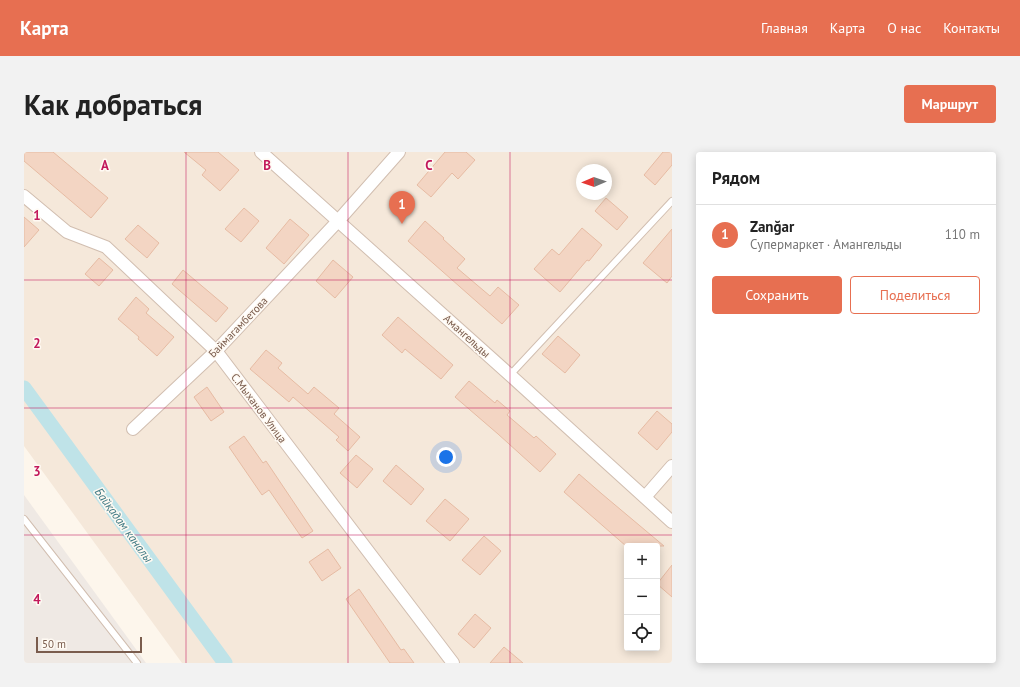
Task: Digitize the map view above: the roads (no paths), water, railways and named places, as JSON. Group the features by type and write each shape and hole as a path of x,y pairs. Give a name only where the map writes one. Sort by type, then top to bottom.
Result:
{"street":[{"name":"Амангельды","path":"261,152 672,522"},
{"name":"Баймагамбетова","path":"133,429 216,351 338,221 399,152"},
{"name":"С.Мыханов Улица","path":"24,196 67,232 106,247 216,351 453,663"},
{"path":"645,497 672,466"}],"lane":[{"path":"510,375 672,201"},
{"path":"24,519 137,663"}],"waterway":[{"name":"Байқадам каналы","path":"24,388 225,663"}],"place":[{"name":"Zanğar","path":"402,224"}]}
